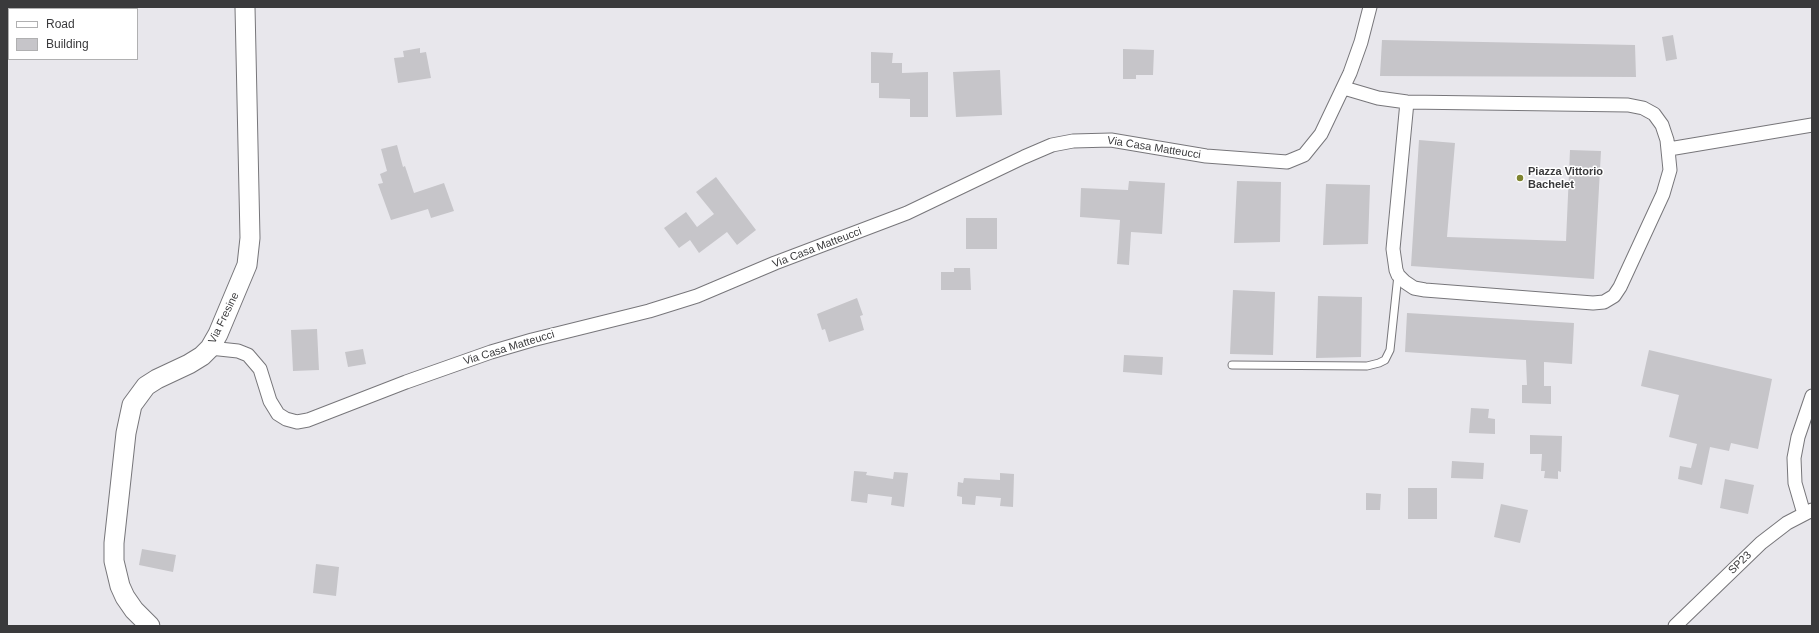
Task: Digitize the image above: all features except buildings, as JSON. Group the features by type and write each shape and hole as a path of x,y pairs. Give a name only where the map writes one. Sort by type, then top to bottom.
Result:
{"street":[{"name":"Via Fresine","path":"150,626 134,610 125,597 120,586 114,561 114,543 128,423 134,401 146,386 157,378 189,364 202,356 210,348 216,339 243,278 249,251 245,7"},
{"name":"Via Casa Matteucci","path":"210,348 238,351 248,355 260,369 272,406 278,414 286,419 297,422 308,420 406,382 491,352 532,340 649,311 697,296 775,263 907,213 1027,155 1052,145 1073,141 1112,140 1132,142 1206,156 1281,163 1293,161 1304,155 1317,140 1344,88 1361,42 1370,7"},
{"path":"1344,88 1378,98 1408,102 1640,106 1649,111 1658,119 1664,131 1669,149 1670,170 1666,187 1620,288 1610,300 1593,303 1425,290 1409,285 1398,275 1394,264 1393,249 1408,102"},
{"path":"1669,149 1812,125"},
{"path":"1808,512 1795,483 1794,458 1802,425 1812,396"},
{"name":"SP23","path":"1675,626 1761,543 1783,526 1808,512"}],"lane":[{"path":"1232,365 1367,366 1385,360 1390,350 1398,275"}],"place":[{"name":"Piazza Vittorio Bachelet","path":"1520,178"}]}
